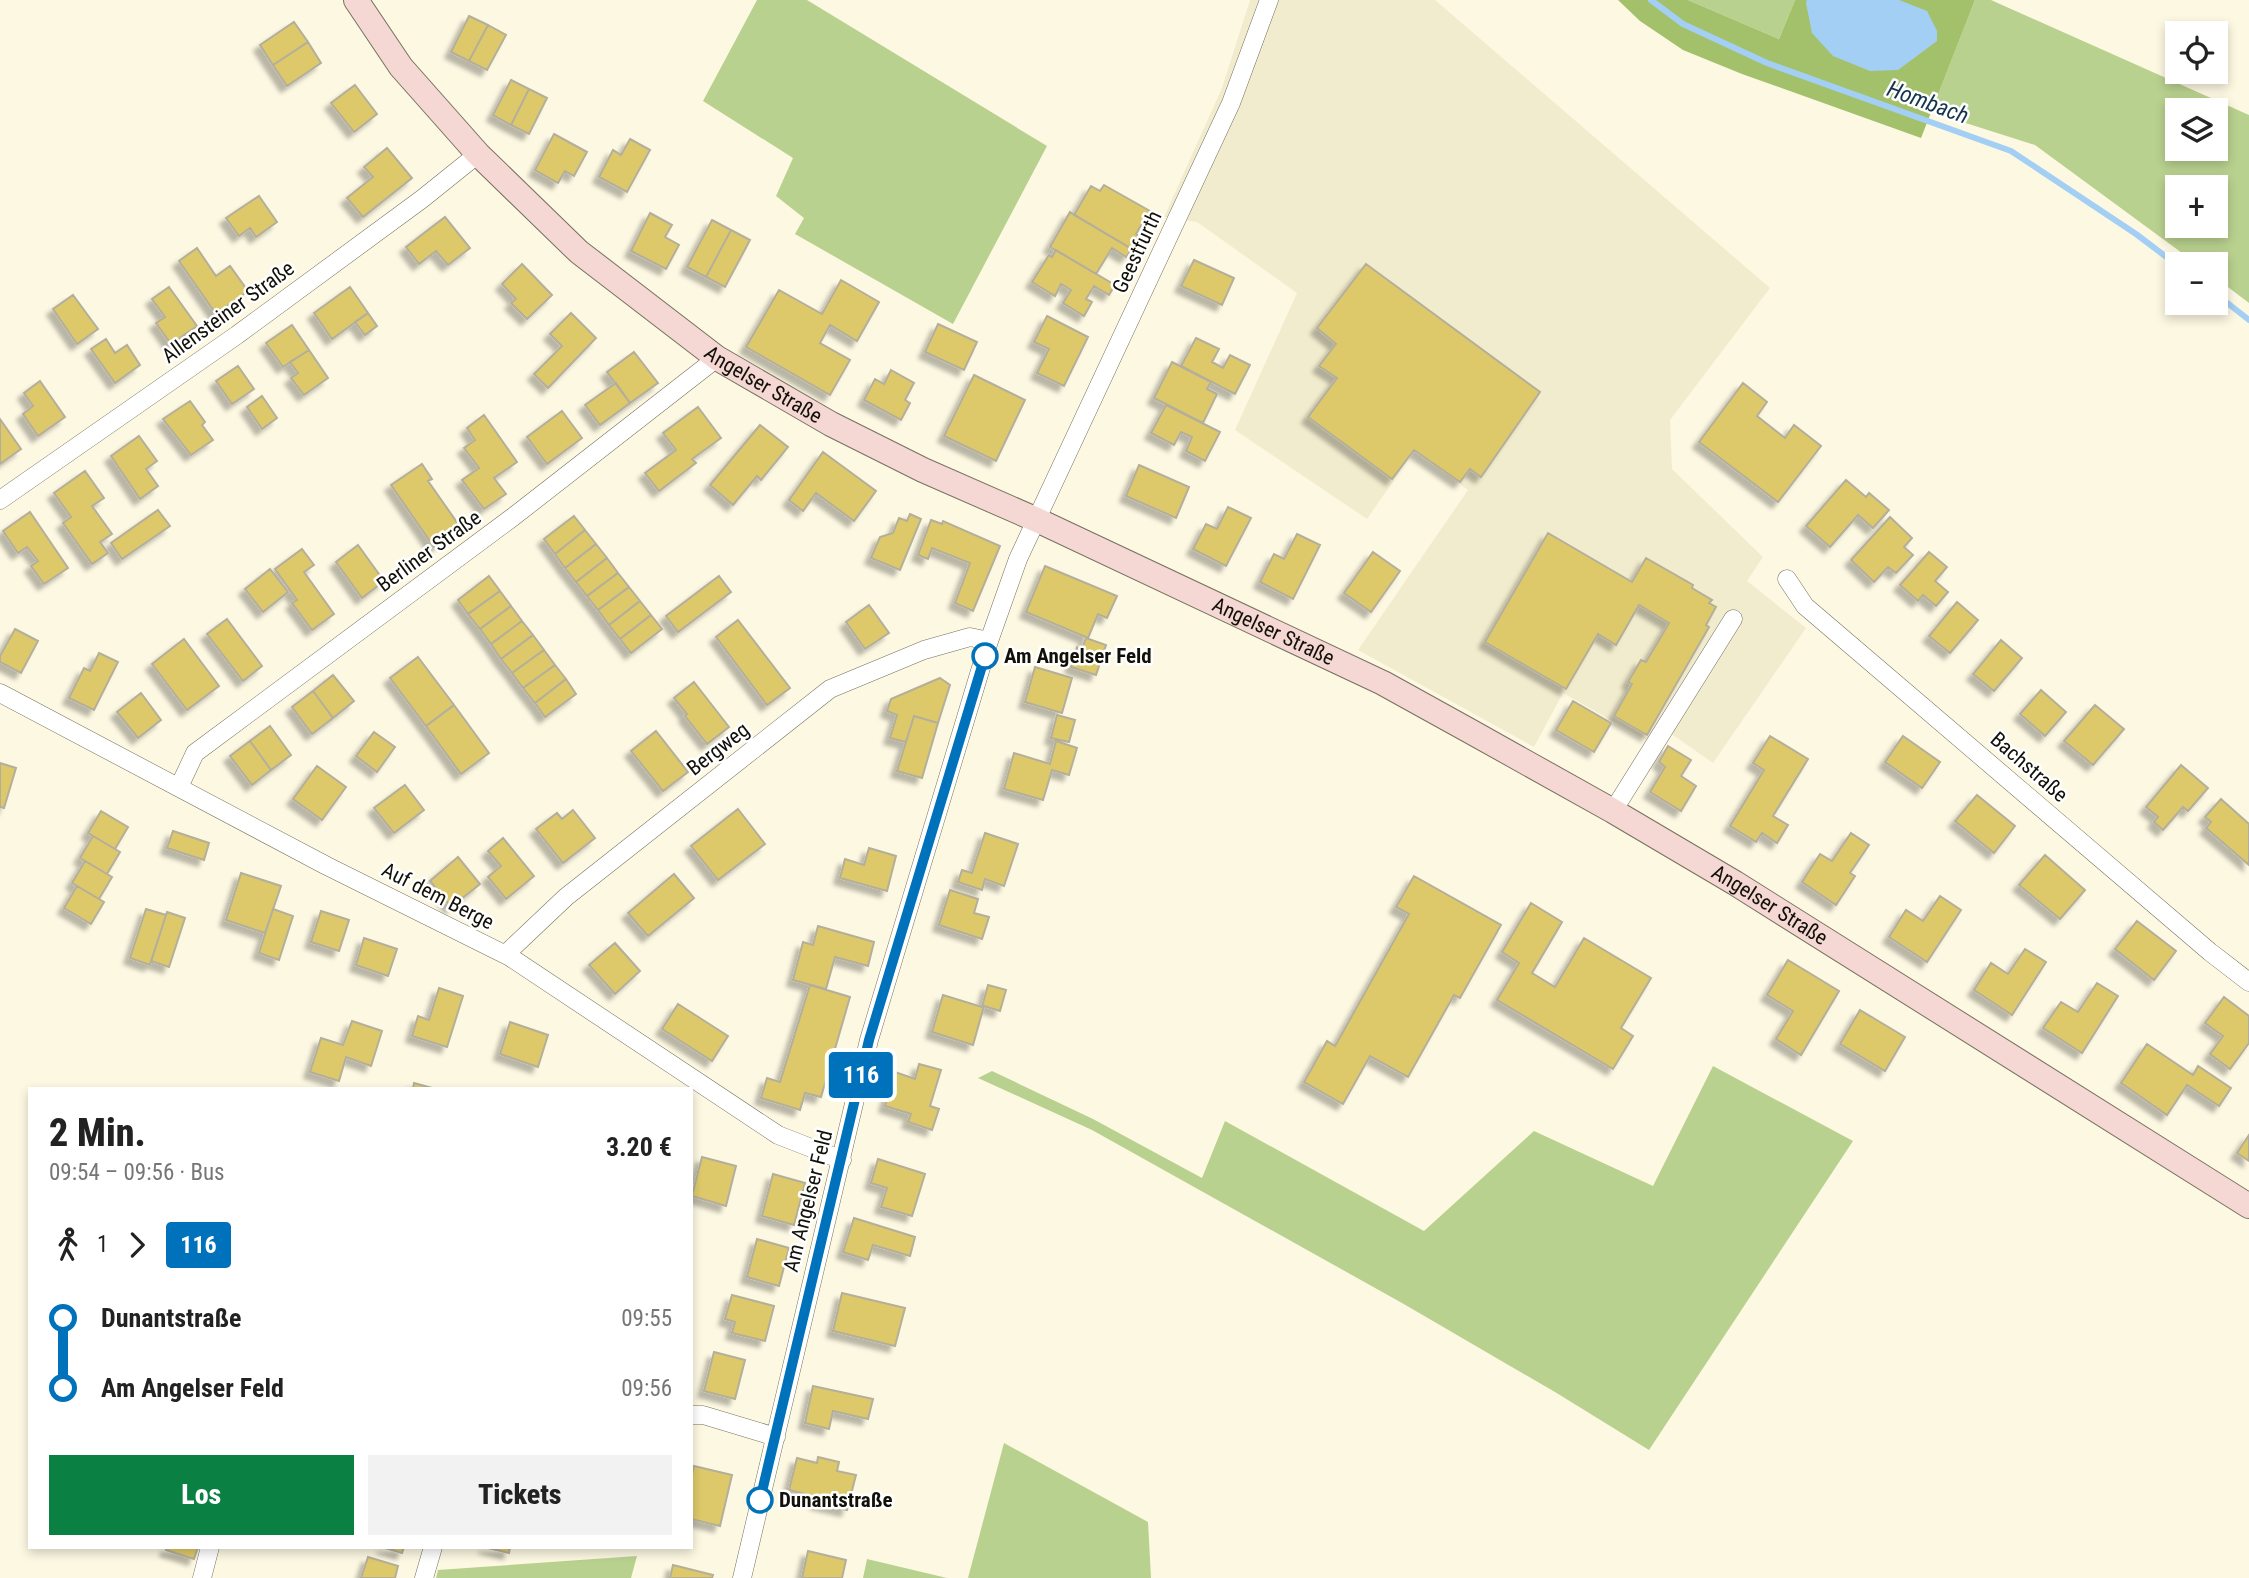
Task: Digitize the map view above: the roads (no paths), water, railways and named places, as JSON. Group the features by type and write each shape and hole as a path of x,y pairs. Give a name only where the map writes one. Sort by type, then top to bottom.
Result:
{"main road":[{"name":"Angelser Straße","path":"356,0 401,67 478,154 579,252 717,358 831,424 923,470 1037,520 1383,683 1614,811 1770,905 2249,1206"}],"street":[{"name":"Geestfurth","path":"1037,520 1231,103 1269,0"},
{"name":"Allensteiner Straße","path":"0,500 237,335 443,183 478,154"},
{"name":"Berliner Straße","path":"179,787 195,752 513,517 717,358"},
{"name":"Am Angelser Feld","path":"742,1578 869,1040 989,641 1018,559 1037,520"},
{"name":"Bachstraße","path":"1787,579 1805,606 2210,952 2249,982"},
{"path":"1614,811 1733,619"},
{"name":"Bergweg","path":"510,957 510,950 566,897 830,689 924,650 970,637 989,641"},
{"name":"Auf dem Berge","path":"0,693 327,866 510,957 778,1135 842,1160"},
{"path":"693,1415 703,1415 776,1437"},
{"path":"202,1578 209,1549"},
{"path":"424,1578 432,1549"}],"water":[{"path":"1807,0 1899,0 1927,11 1937,31 1937,41 1898,70 1870,71 1833,56 1812,33"}],"waterway":[{"name":"Hombach","path":"1651,0 1683,24 1767,63 2011,151 2165,256"},
{"name":"Hombach","path":"2228,303 2249,320"}],"place":[{"name":"Am Angelser Feld","path":"985,656"},
{"name":"Dunantstraße","path":"760,1500"}]}
